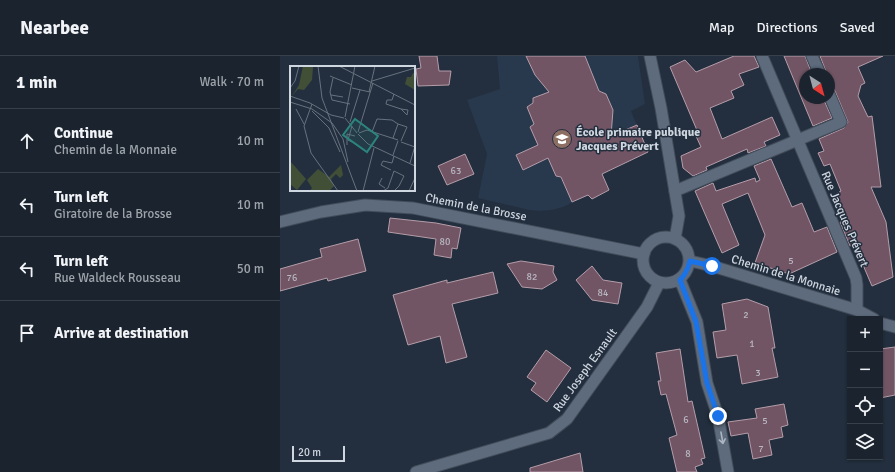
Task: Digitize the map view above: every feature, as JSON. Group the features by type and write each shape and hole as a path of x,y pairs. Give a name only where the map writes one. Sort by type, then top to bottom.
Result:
{"street":[{"path":"650,56 679,216 675,239"},
{"name":"Rue Jacques Prévert","path":"762,56 856,278 857,310"},
{"path":"812,56 817,68"},
{"path":"675,191 841,122 833,104"},
{"name":"Chemin de la Brosse","path":"280,222 321,212 365,205 413,208 644,254"},
{"path":"668,237 675,239 681,242 686,248 690,261 688,268 685,275 680,280 673,283 659,283 648,274 644,268 644,254 652,241 668,237"},
{"name":"Chemin de la Monnaie","path":"690,261 712,266 857,310 868,316"},
{"path":"680,280 696,322 707,383 718,416 728,472"},
{"name":"Rue Joseph Esnault","path":"416,472 452,467 549,433 567,419 647,307 659,283"},
{"path":"883,324 895,327"}],"shaded area":[{"name":"École primaire publique Jacques Prévert","path":"497,56 638,56 645,104 631,111 648,152 602,174 609,189 608,191 593,198 589,194 563,207 552,210 529,210 478,198 487,154 467,100 500,89"}],"building":[{"path":"419,56 437,56 439,71 451,71 449,85 418,86 416,69 421,68"},
{"path":"526,56 585,56 599,91 606,94 613,110 611,136 637,125 648,152 602,174 609,190 592,199 588,195 572,202 561,177 556,176 548,158 523,170 516,155 538,145 530,127 534,124 527,107 533,103 533,98 549,92 535,75"},
{"path":"734,56 754,56 759,67 739,74 744,85 731,91 734,98 710,108 722,139 772,117 780,135 764,142 766,146 748,153 747,149 706,167 707,170 693,176 683,168 681,156 701,147 696,136 699,135 670,67 685,60 696,72"},
{"path":"784,56 805,56 810,68 799,68 799,92"},
{"path":"820,56 883,56 858,67 865,83 861,85 858,96 868,117 872,116 881,187 871,187 886,222 893,277 872,286 854,244 850,246 840,222 847,220 836,194 841,191 830,164 824,166 818,153 824,151 819,139 844,128 848,122 835,91 835,68 825,68"},
{"path":"804,104 826,104 832,118 813,126"},
{"path":"465,154 474,174 447,185 438,166"},
{"path":"771,159 792,207 802,203 814,232 827,227 837,252 789,274 755,263 765,235 748,193 722,204 739,245 722,253 695,191 713,183 716,191 755,178 756,182 760,180 754,166"},
{"path":"390,218 436,223 461,228 457,249 452,248 451,258 434,255 436,239 388,232"},
{"path":"358,239 366,271 328,281 327,278 280,291 280,269 322,257 320,249"},
{"path":"521,261 554,266 553,272 557,280 542,289 522,287 507,264"},
{"path":"592,266 603,280 622,283 618,304 592,300 576,280"},
{"path":"493,272 498,293 452,304 467,357 446,363 440,336 408,345 393,295 447,280 447,283"},
{"path":"747,299 768,307 775,348 772,348 778,377 742,384 737,355 717,358 713,332 726,330 722,304"},
{"path":"895,347 895,395 883,397 883,352 883,349"},
{"path":"680,349 688,402 692,401 705,458 701,459 703,464 695,467 697,472 677,472 669,438 677,435 666,394 661,395 658,381 661,381 656,353"},
{"path":"546,350 571,368 547,402 531,390 536,383 527,377"},
{"path":"784,404 788,425 781,427 783,437 769,440 772,455 753,459 748,433 731,436 728,422 757,418 755,409"},
{"path":"580,453 583,472 530,472 530,468"}],"place":[{"name":"École primaire publique Jacques Prévert","path":"562,139"}],"route":[{"path":"712,266 690,261 685,275 680,280 696,322 707,383 718,416"}]}
